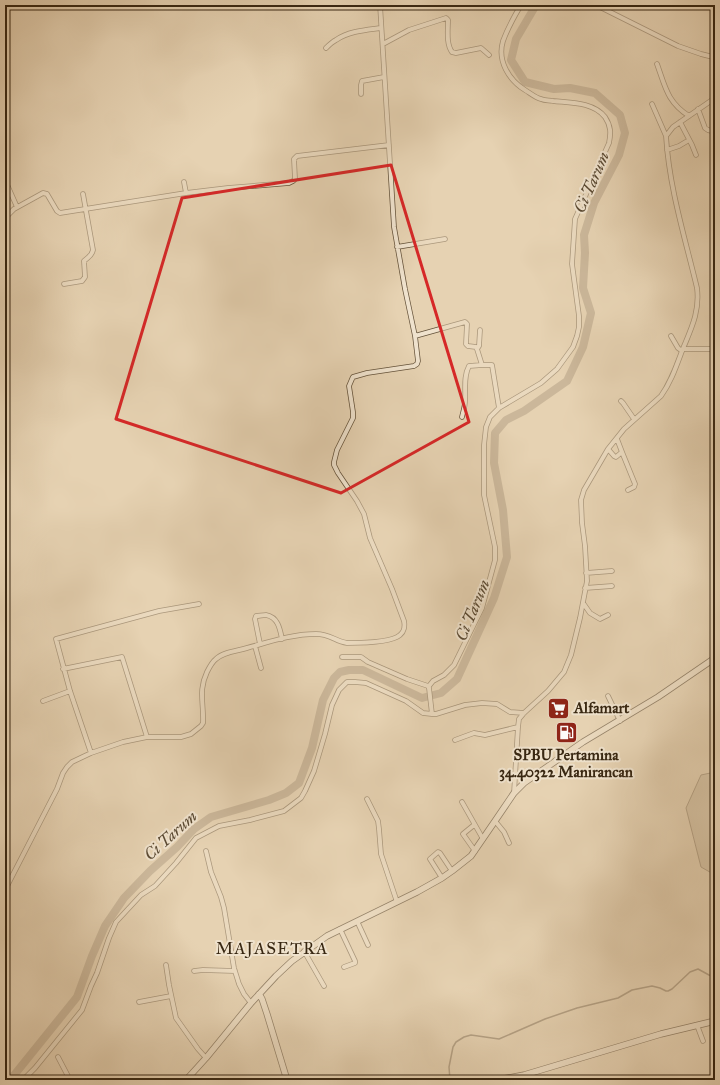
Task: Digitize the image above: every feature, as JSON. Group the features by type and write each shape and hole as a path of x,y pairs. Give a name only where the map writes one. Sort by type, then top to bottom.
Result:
{"main road":[{"path":"186,1080 259,994 304,952 327,936 398,902 452,871 471,856 514,793 524,783 583,742 658,697 715,658"},
{"path":"259,994 262,998 287,1080"},
{"path":"497,1080 524,1075 661,1034 715,1021"},
{"path":"311,1080 317,1078 324,1080"}],"street":[{"path":"5,890 57,789 67,766 91,753 123,742 147,737 181,737 191,734 203,723 201,697 202,689 207,672 211,664 216,659 221,656 258,645 296,636 315,634 326,635 347,643 379,641 394,638 402,633 405,625 404,621 370,538 364,514 334,466 337,450 353,418 354,412 349,386 352,379 354,377 367,374 415,366 418,361 415,336 394,227 380,5"},
{"path":"432,713 429,687 433,681 444,675 454,665 482,608 495,560 484,495 484,445 486,427 490,417 498,408 541,383 557,369 573,347 579,327 579,316 572,264 575,219 609,143 611,134 610,126 603,114 592,107 541,99 521,87 513,80 505,68 502,57 502,47 503,40 521,5"},
{"path":"596,5 678,46 715,58"},
{"path":"383,44 409,30 446,18 448,20 448,34 452,52 459,53 482,48 489,55"},
{"path":"326,48 335,40 343,36 381,28"},
{"path":"657,64 670,98 674,104 689,116"},
{"path":"361,94 362,81 384,77"},
{"path":"666,136 673,127 715,98"},
{"path":"514,793 519,719 548,691 564,672 571,655 585,588 585,546 581,500 585,487 608,449 616,439 634,419 655,402 665,390 683,350 696,313 698,297 697,288 679,216 667,150 666,136 652,104"},
{"path":"698,109 705,128 715,132"},
{"path":"680,122 696,155"},
{"path":"667,150 690,140"},
{"path":"5,218 8,213 16,207 44,193 47,194 60,213 186,193 289,183 295,179 293,162 294,158 297,156 389,144"},
{"path":"5,180 16,207"},
{"path":"184,182 186,193"},
{"path":"64,284 82,281 84,279 84,261 92,255 93,252 83,194"},
{"path":"397,247 445,239"},
{"path":"415,336 464,322 467,325 466,344 477,348"},
{"path":"480,330 479,346 477,348 482,365"},
{"path":"671,336 678,348 683,350 713,349 715,353"},
{"path":"462,417 465,401 465,378 468,368 472,366 492,365 498,408"},
{"path":"621,401 634,419"},
{"path":"616,439 635,484 634,487 628,490"},
{"path":"608,449 616,457 622,452"},
{"path":"586,573 612,572"},
{"path":"585,588 612,586"},
{"path":"583,603 589,612 600,619 608,615"},
{"path":"91,753 63,669 56,642 57,639 154,613 199,604"},
{"path":"261,668 255,619 256,616 267,615 275,620 279,626 282,639"},
{"path":"63,669 122,656 147,737"},
{"path":"342,657 361,657 368,662 429,687"},
{"path":"23,1080 35,1068 82,1010 91,986 98,973 109,938 116,922 141,895 155,886 196,838 219,826 284,811 301,798 314,771 332,705 339,690 347,682 366,683 406,701 423,713 436,714 465,705 482,703 497,704 510,712 524,713"},
{"path":"43,701 70,691"},
{"path":"608,696 620,721"},
{"path":"455,740 474,733 485,735 518,727"},
{"path":"367,799 378,821 381,854 398,902"},
{"path":"462,802 483,839"},
{"path":"495,821 504,832 509,843"},
{"path":"474,825 463,834 475,851"},
{"path":"206,851 211,872 224,908 235,971 241,989 251,1003"},
{"path":"442,878 430,859 438,852 452,871"},
{"path":"357,921 368,945"},
{"path":"340,929 355,961 355,963 344,967"},
{"path":"304,952 324,986"},
{"path":"166,965 171,996 178,1022 206,1058"},
{"path":"194,971 235,971"},
{"path":"139,1002 171,996"},
{"path":"697,1025 703,1041"},
{"path":"58,1057 70,1080"}],"highlighted area":[{"path":"391,165 469,422 341,493 116,419 182,198"}],"shaded area":[{"path":"715,772 715,875 701,867 686,808 701,775"}],"waterway":[{"name":"Ci Tarum","path":"9,1080 77,997 105,926 124,898 150,871 177,847 194,829 211,817 269,800 286,793 299,783 312,748 323,700 334,678 340,672 349,670 363,670 422,698 441,693 457,679 494,598 507,557 503,510 494,463 495,433 506,420 524,411 567,381 583,347 591,313 583,288 585,253 584,235 594,203 619,155 625,133 620,115 595,93 570,88 554,89 525,82 511,60 516,39 536,5"},
{"path":"450,1080 449,1067 453,1047 456,1042 464,1037 471,1035 499,1039 545,1019 577,1008 618,998 632,990 652,986 668,991 690,972 698,969 709,975 715,976"}],"place":[{"name":"Alfamart","path":"558,708"},
{"name":"SPBU Pertamina 34.40322 Manirancan","path":"566,732"}],"district":[{"name":"MAJASETRA","path":"272,948"}]}
